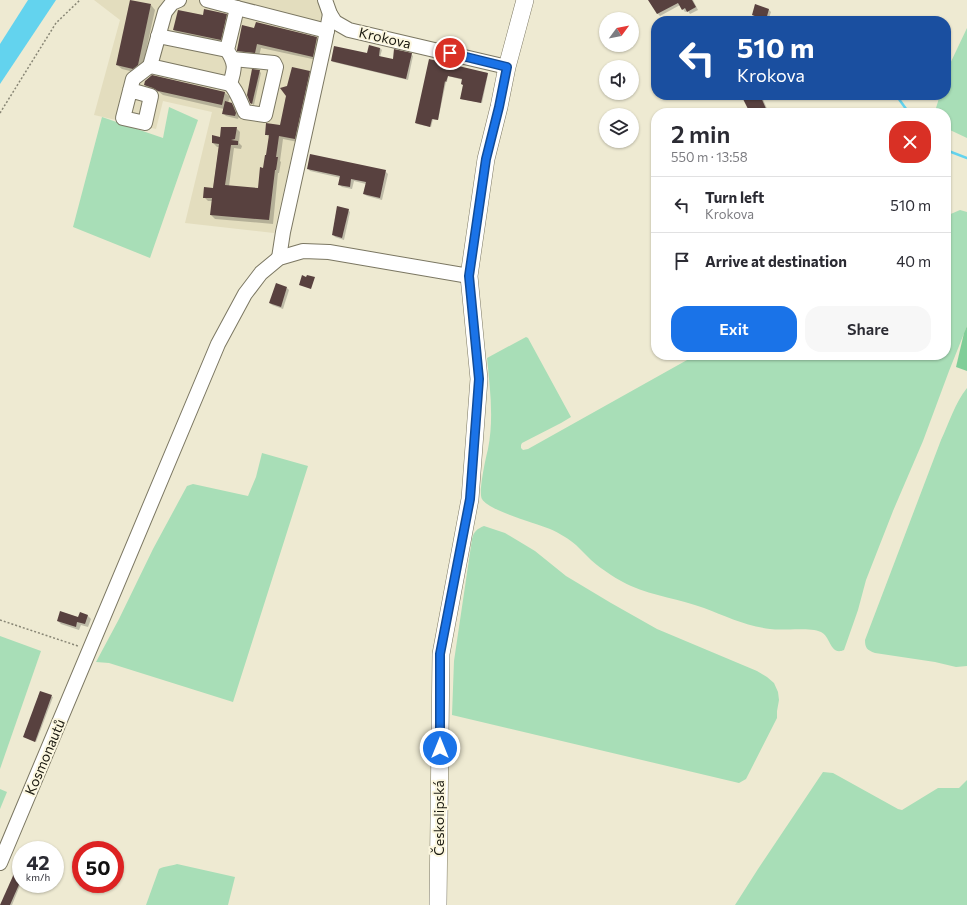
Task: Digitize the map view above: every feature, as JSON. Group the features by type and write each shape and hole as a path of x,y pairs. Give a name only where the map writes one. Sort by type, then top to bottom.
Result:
{"main road":[{"name":"Českolipská","path":"438,905 440,654 470,499 479,379 469,276 486,159 524,0"}],"street":[{"path":"130,90 133,79 150,66 165,12 172,3 179,0"},
{"path":"207,0 327,30"},
{"name":"Krokova","path":"325,0 330,14 335,22 349,30 507,67"},
{"path":"230,84 234,71 230,54 237,8"},
{"path":"330,14 282,232 279,258 303,251 329,252 469,276"},
{"path":"150,66 230,84 236,90 245,112 266,115 276,67 274,63 230,54 158,36"},
{"name":"Kosmonautů","path":"0,863 218,344 245,294 262,273 279,258"}],"path":[{"path":"0,113 56,23 80,0"},
{"path":"0,620 90,650"}],"shaded area":[{"path":"94,0 319,0 325,10 274,233 185,223 212,112 163,101 156,129 94,115 120,20"}],"green space":[{"path":"967,28 967,138 951,130 951,108 936,108 938,100 951,100 951,62"},
{"path":"169,107 198,120 150,258 73,227 102,117 163,138"},
{"path":"960,210 967,212 967,326 923,441 866,580 858,610 844,650 839,651 833,648 821,632 810,630 770,629 753,626 695,605 631,586 600,567 576,545 560,534 494,508 482,499 481,490 491,426 491,404 487,358 526,337 528,338 571,417 522,443 521,448 523,450 528,449 687,360 951,360 951,214"},
{"path":"967,326 967,371 956,367"},
{"path":"967,388 967,666 956,667 935,662 875,653 867,648 865,645 865,640 941,440 956,407"},
{"path":"262,453 308,466 233,702 109,663 96,662 153,549 187,486 193,484 248,496 256,477"},
{"path":"484,526 505,533 535,551 566,576 657,629 757,671 774,683 778,692 779,700 777,718 746,779 739,783 452,715 454,661 472,539 476,531"},
{"path":"0,636 41,651 0,769"},
{"path":"823,772 833,773 902,810 938,788 959,788 967,780 967,905 735,905"},
{"path":"0,789 7,792 0,809"},
{"path":"177,864 235,877 228,905 146,905 159,869"}],"water":[{"path":"28,0 56,0 0,84 0,44"}],"building":[{"path":"130,0 151,4 138,65 133,69 116,65"},
{"path":"648,0 692,0 696,7 687,12 685,8 682,10 678,3 657,14"},
{"path":"755,4 769,9 767,16 752,15"},
{"path":"204,9 227,14 221,40 173,30 178,10 203,15"},
{"path":"256,22 317,37 313,57 257,44 255,53 237,51 242,25 254,28"},
{"path":"369,45 380,48 379,56 393,59 394,49 412,53 406,79 331,61 334,46 367,53"},
{"path":"429,59 488,73 481,103 460,99 463,85 461,84 462,79 448,76 446,82 445,81 438,120 432,119 430,127 415,123"},
{"path":"292,67 310,71 295,139 279,136 276,157 278,157 269,220 210,215 212,198 203,198 204,187 213,188 219,144 212,143 212,135 220,137 221,127 237,127 235,139 231,140 238,141 238,145 231,145 225,185 258,188 260,167 263,168 269,135 265,135 266,123 280,125 286,96 280,88 287,86"},
{"path":"252,69 260,70 252,104 250,103 247,95"},
{"path":"152,75 225,92 222,105 158,91 144,85 145,81"},
{"path":"744,100 762,100 766,108 748,108"},
{"path":"225,101 232,103 236,113 235,116 222,114"},
{"path":"310,154 386,170 380,198 363,194 366,182 351,179 350,187 338,185 340,176 307,169"},
{"path":"337,206 349,209 342,238 332,235"},
{"path":"302,275 306,277 307,275 315,277 311,289 299,285"},
{"path":"276,283 287,287 281,307 269,303"},
{"path":"60,611 78,617 80,612 88,615 85,624 77,622 76,627 57,621"},
{"path":"40,691 52,695 35,742 23,737"},
{"path":"12,878 12,893 15,893 10,905 0,905"}],"waterway":[{"path":"900,100 905,108"},
{"path":"951,152 967,158"}],"route":[{"path":"440,748 440,654 470,499 479,379 469,276 486,159 507,67 450,53"}]}
